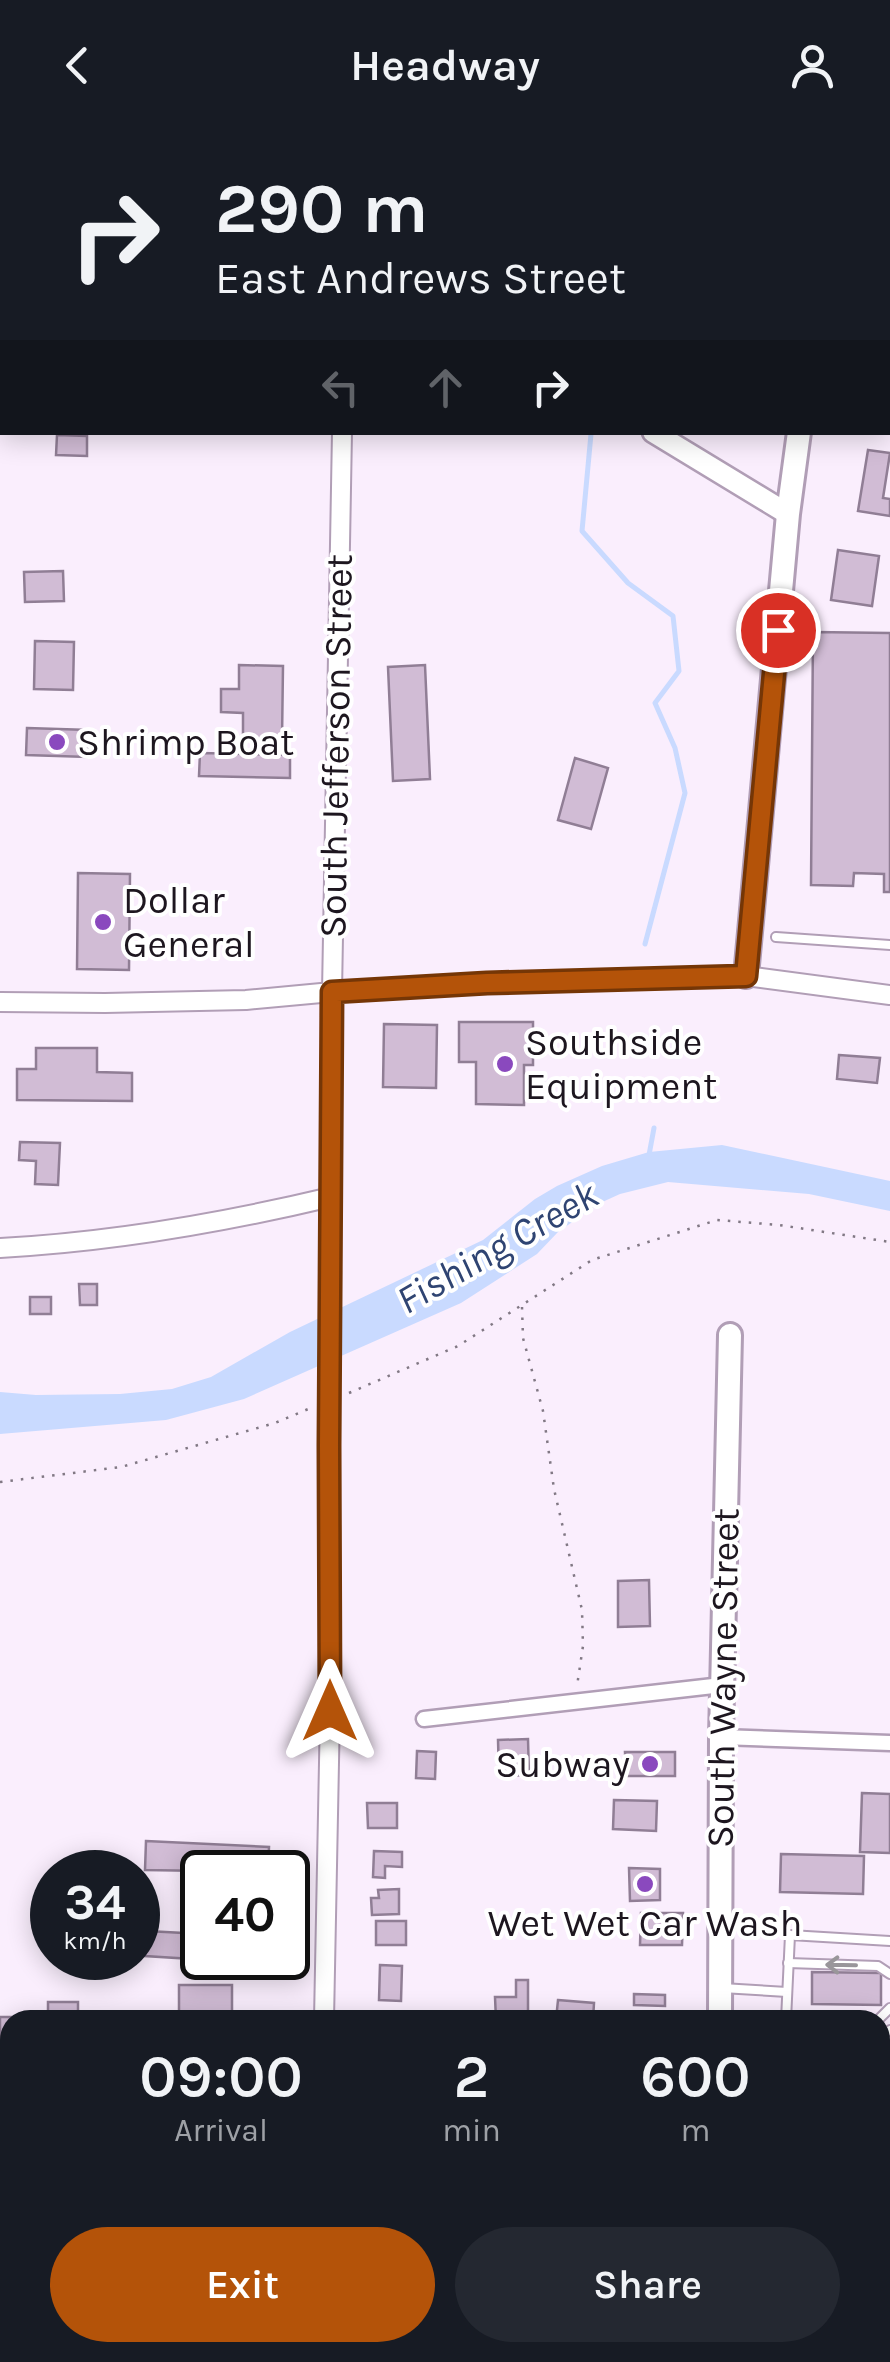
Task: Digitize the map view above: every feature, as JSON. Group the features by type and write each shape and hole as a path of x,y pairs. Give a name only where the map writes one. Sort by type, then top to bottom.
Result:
{"main road":[{"path":"658,435 788,514"},
{"path":"746,976 799,435"},
{"name":"South Wayne Street","path":"720,2010 721,1737 730,1336"}],"street":[{"name":"South Jefferson Street","path":"324,2010 330,1711 332,992 342,435"},
{"path":"0,1002 246,1000 487,983 746,976 890,995"},
{"path":"0,1248 195,1226 331,1197"},
{"path":"424,1720 722,1685"},
{"path":"721,1737 890,1743"}],"lane":[{"path":"776,938 890,945"},
{"path":"786,2010 790,1935 890,1941"},
{"path":"788,1963 878,1966 890,1974"},
{"path":"720,1988 787,1992"}],"path":[{"path":"342,1396 458,1346 592,1260 717,1220 890,1242"},
{"path":"522,1305 523,1338 543,1412 554,1489 582,1610 583,1646 576,1702"},
{"path":"0,1482 121,1466 275,1422 325,1402"}],"water":[{"name":"Fishing Creek","path":"722,1145 890,1181 890,1211 809,1194 668,1182 620,1194 598,1204 558,1232 537,1254 461,1303 244,1399 166,1420 0,1434 0,1392 120,1394 172,1389 211,1377 290,1332 483,1240 557,1186 602,1166 649,1152"}],"building":[{"path":"57,435 87,436 87,456 56,455"},
{"path":"868,450 890,453 883,498 890,499 890,516 858,511"},
{"path":"838,550 879,556 872,606 831,600"},
{"path":"63,571 64,601 25,602 24,572"},
{"path":"813,632 890,633 890,892 884,892 884,874 854,873 853,886 811,885"},
{"path":"35,641 74,642 73,690 34,689"},
{"path":"239,665 283,666 282,740 243,739 243,713 221,712 221,689 239,689"},
{"path":"425,665 430,779 393,781 388,667"},
{"name":"Shrimp Boat","path":"27,728 89,730 88,757 26,755"},
{"path":"200,753 290,755 290,778 199,776"},
{"path":"575,758 608,768 591,829 558,820"},
{"name":"Dollar General","path":"78,873 130,874 129,970 77,969"},
{"name":"Southside Equipment","path":"459,1022 533,1022 533,1065 524,1065 524,1105 476,1104 476,1062 459,1062"},
{"path":"384,1024 437,1025 436,1088 383,1087"},
{"path":"36,1048 97,1048 97,1072 132,1073 132,1101 17,1100 17,1069 36,1069"},
{"path":"839,1055 880,1058 877,1083 837,1079"},
{"path":"20,1142 60,1143 58,1185 35,1184 36,1161 19,1160"},
{"path":"79,1284 97,1284 97,1305 80,1305"},
{"path":"30,1297 51,1297 51,1314 30,1314"},
{"path":"649,1580 650,1626 618,1627 618,1581"},
{"path":"528,1739 529,1775 499,1776 498,1740"},
{"path":"417,1751 436,1752 435,1779 416,1778"},
{"name":"Subway","path":"625,1752 675,1752 675,1776 626,1776"},
{"path":"862,1793 890,1794 890,1853 860,1852"},
{"path":"614,1800 657,1801 656,1831 613,1829"},
{"path":"367,1803 397,1803 397,1828 368,1828"},
{"path":"146,1841 269,1847 180,1850 180,1871 160,1870 160,1850 146,1850"},
{"path":"374,1851 402,1852 402,1867 385,1866 385,1878 373,1877"},
{"path":"781,1854 864,1856 863,1894 780,1892"},
{"name":"Wet Wet Car Wash","path":"629,1868 660,1869 660,1900 630,1901"},
{"path":"399,1889 399,1914 372,1915 371,1898 379,1898 378,1890"},
{"path":"641,1913 683,1913 682,1945 640,1945"},
{"path":"376,1921 406,1921 406,1945 376,1945"},
{"path":"160,1932 180,1933 180,1958 160,1957"},
{"path":"380,1965 402,1966 401,2001 379,2000"},
{"path":"812,1972 881,1973 881,2005 812,2004"},
{"path":"516,1980 528,1980 528,2010 496,2010 495,1997 516,1997"},
{"path":"179,1985 232,1985 232,2010 179,2010"},
{"path":"634,1994 665,1995 665,2006 634,2005"},
{"path":"558,2000 594,2003 594,2010 557,2010"},
{"path":"48,2002 78,2002 78,2010 48,2010"}],"waterway":[{"path":"591,435 582,531 628,583 673,616 679,671 655,703 675,748 685,793 645,944"},
{"path":"649,1155 654,1128"}],"place":[{"name":"Shrimp Boat","path":"57,742"},
{"name":"Dollar General","path":"103,922"},
{"name":"Southside Equipment","path":"505,1064"},
{"name":"Subway","path":"650,1764"},
{"name":"Wet Wet Car Wash","path":"645,1884"}],"route":[{"path":"330,1711 332,992 487,983 746,976 778,630"}]}
